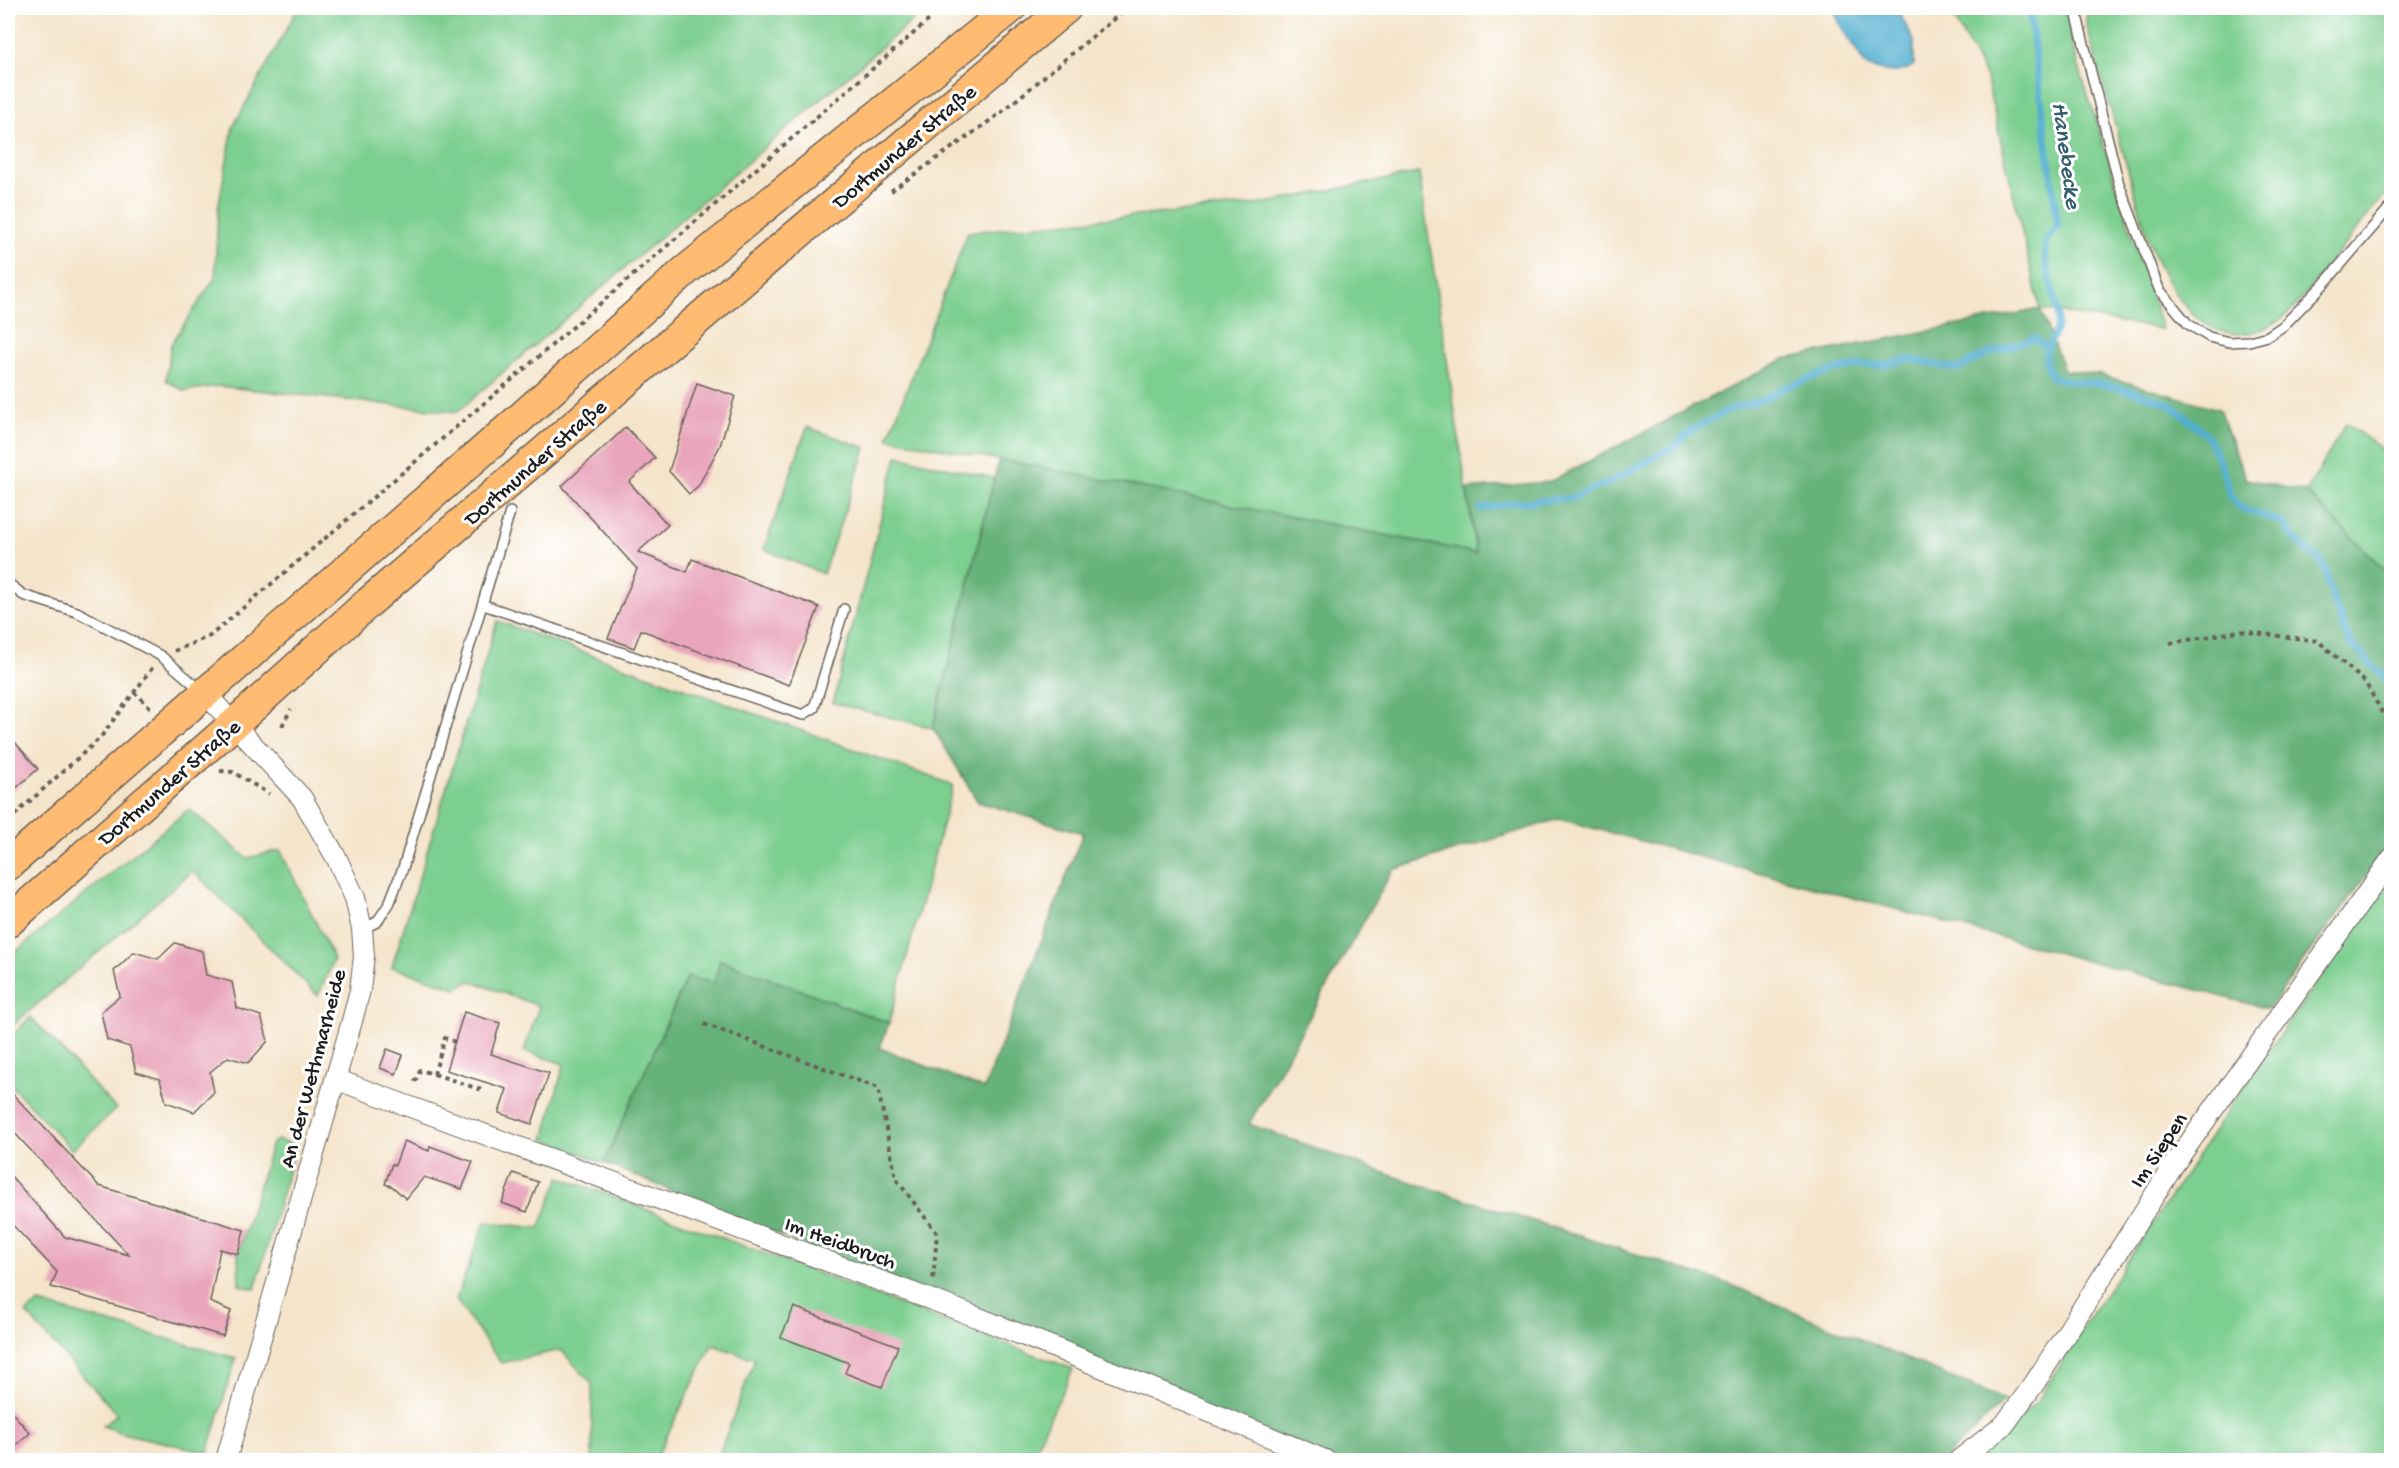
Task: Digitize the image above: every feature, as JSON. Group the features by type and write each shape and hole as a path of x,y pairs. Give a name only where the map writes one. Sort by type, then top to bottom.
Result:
{"main road":[{"name":"Dortmunder Straße","path":"8,865 685,271 1011,8"},
{"name":"Dortmunder Straße","path":"8,921 234,724 368,603 759,267 1066,8"}],"street":[{"name":"An der Wethmarheide","path":"204,692 302,798 337,859 355,898 362,929 364,956 360,990 226,1461"},
{"name":"Im Siepen","path":"1959,1461 2004,1425 2034,1384 2175,1163 2391,858"},
{"name":"Im Heidbruch","path":"335,1079 932,1300 1055,1348 1325,1461"}],"lane":[{"path":"2075,8 2119,184 2159,289 2188,324 2209,337 2229,342 2249,341 2268,336 2283,326 2323,285 2391,205"},
{"path":"362,929 377,922 389,904 403,868 484,605 510,512"},
{"path":"8,583 23,595 77,612 161,656 204,692"},
{"path":"484,605 803,715 814,708 844,609"}],"path":[{"path":"8,821 100,738 161,656 210,636 517,376 943,8"},
{"path":"881,198 998,115 1127,8"},
{"path":"2170,643 2240,632 2318,641 2365,682 2391,730"},
{"path":"282,726 293,704"},
{"path":"233,772 274,797"},
{"path":"704,1024 878,1088 896,1179 937,1233 932,1300"},
{"path":"434,1074 445,1038 455,1042"},
{"path":"415,1082 420,1070 485,1091"}],"green space":[{"path":"298,8 927,8 457,412 218,386 184,391 166,380 171,344 215,278 218,209 233,127"},
{"path":"1948,8 2068,8 2072,45 2162,329 2040,309 1986,77"},
{"path":"2087,8 2391,8 2391,192 2377,204 2299,302 2275,323 2252,332 2231,333 2212,327 2195,316 2168,282 2149,242 2086,24"},
{"path":"1419,173 1476,553 888,438 968,232 1261,204"},
{"path":"2040,309 2064,370 2101,375 2219,409 2246,479 2306,492 2391,576 2391,842 2268,1009 1559,819 1393,870 1249,1124 1387,1174 1729,1284 2005,1400 1943,1460 1329,1460 604,1163 687,977 714,983 720,960 889,1023 880,1048 984,1089 1083,833 978,802 933,728 999,459 1476,553 1467,489 1549,482 1784,359"},
{"path":"2346,423 2391,456 2391,576 2306,492"},
{"path":"807,427 866,448 823,574 764,549"},
{"path":"897,456 994,478 933,728 833,703"},
{"path":"497,621 953,785 889,1023 720,960 714,983 687,977 604,1163 544,1139 564,1064 524,1051 539,1006 471,981 456,988 392,967"},
{"path":"189,809 247,858 280,850 334,959 318,996 193,871 8,1029 8,958"},
{"path":"2391,878 2391,1460 1974,1460 2037,1402 2078,1335 2257,1067"},
{"path":"31,1017 116,1109 72,1150 8,1082 8,1039"},
{"path":"277,1140 296,1145 255,1289 239,1285 238,1254 272,1143"},
{"path":"560,1177 1073,1369 1030,1460 709,1460 718,1457 755,1359 712,1345 655,1460 592,1460 592,1384 561,1350 501,1363 456,1300 485,1222 539,1228"},
{"path":"39,1303 236,1358 208,1452 126,1434 103,1426 117,1414 26,1313"}],"water":[{"path":"1833,8 1897,8 1914,41 1914,65 1897,72 1866,66 1842,29"}],"building":[{"path":"697,383 735,396 720,446 698,486 689,494 669,471"},
{"path":"626,427 655,458 629,482 668,525 638,552 687,572 692,559 819,607 789,685 641,630 634,648 608,638 637,569 562,486"},
{"path":"8,734 38,769 8,795"},
{"path":"175,943 202,951 206,975 232,982 237,1008 261,1016 268,1041 248,1063 228,1057 210,1072 214,1092 194,1112 166,1102 160,1079 136,1072 130,1047 107,1040 101,1012 120,996 114,971 134,952 158,959"},
{"path":"464,1012 500,1023 491,1054 549,1073 532,1124 499,1113 507,1089 446,1070"},
{"path":"387,1049 403,1055 396,1074 380,1068"},
{"path":"8,1089 99,1186 244,1230 238,1254 220,1249 210,1302 231,1311 223,1336 51,1287 57,1272 8,1220 8,1173 65,1237 129,1255 8,1126"},
{"path":"404,1141 429,1151 430,1146 473,1162 462,1189 424,1177 406,1199 393,1187 385,1184"},
{"path":"513,1173 538,1182 527,1212 502,1203"},
{"path":"794,1307 898,1346 882,1387 845,1373 849,1363 781,1337"},
{"path":"8,1408 30,1433 8,1453"}],"waterway":[{"name":"Hanebecke","path":"2029,8 2058,227 2048,238 2045,246 2047,267 2058,311 2056,330 2045,358 2052,377 2073,382 2101,384 2170,404 2207,435 2222,467 2230,496 2240,508 2282,522 2302,547 2323,563 2334,602 2350,643 2392,687"},
{"path":"1480,509 1512,503 1572,498 1610,482 1675,446 1690,431 1731,409 1765,399 1783,388 1828,372 1861,365 1885,365 1909,359 1957,369 1985,355 2034,338 2045,347"}]}
